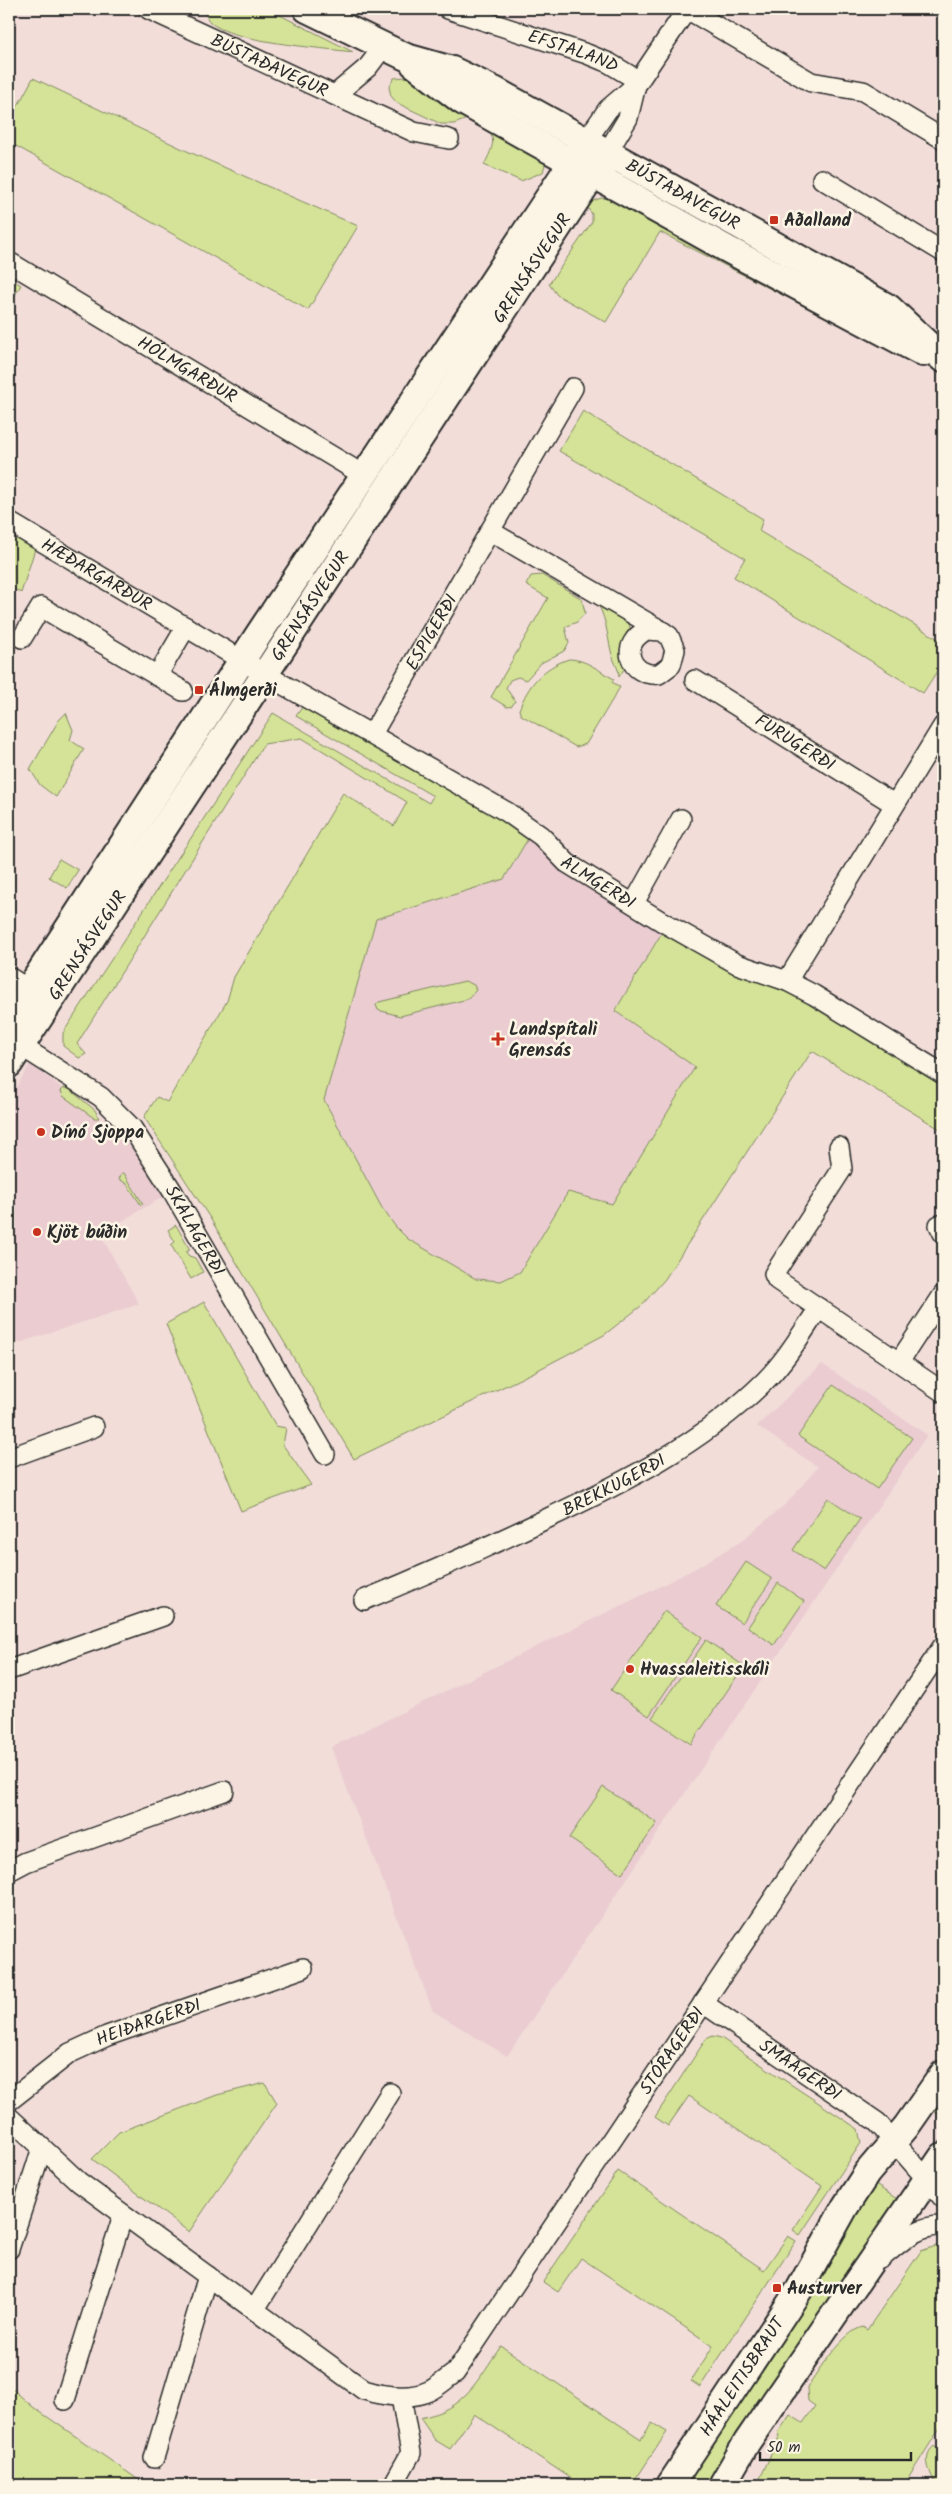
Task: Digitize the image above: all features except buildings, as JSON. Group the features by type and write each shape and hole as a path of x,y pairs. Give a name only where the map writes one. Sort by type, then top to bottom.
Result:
{"main road":[{"name":"BÚSTAÐAVEGUR","path":"307,9 395,52 462,101 589,157 889,308 943,359"},
{"name":"BÚSTAÐAVEGUR","path":"589,157 727,249 943,363"},
{"name":"GRENSÁSVEGUR","path":"9,1020 18,983 242,661 365,476 589,157"},
{"name":"GRENSÁSVEGUR","path":"15,1055 432,422 589,157"},
{"name":"HÁALEITISBRAUT","path":"670,2485 799,2290 850,2200 872,2167 894,2142 943,2074"},
{"path":"722,2485 733,2462 864,2272 935,2189 943,2156"}],"street":[{"name":"BÚSTAÐAVEGUR","path":"148,9 336,94 414,132 449,139"},
{"name":"EFSTALAND","path":"448,9 587,54 609,63 638,83"},
{"path":"589,157 628,118 638,83 687,9 811,82 863,91 943,139"},
{"name":"BÚSTAÐAVEGUR","path":"336,94 368,67 395,52"},
{"path":"822,179 943,252"},
{"name":"HÓLMGARÐUR","path":"9,262 365,476"},
{"name":"ESPIGERÐI","path":"372,734 573,388"},
{"name":"HÆÐARGARÐUR","path":"9,522 265,674"},
{"path":"490,531 662,631"},
{"path":"22,638 41,607 183,692"},
{"path":"157,676 186,627"},
{"name":"ÁLMGERÐI","path":"265,674 507,812 540,836 567,863 737,964 787,981 943,1074"},
{"name":"FURUGERÐI","path":"695,680 894,804"},
{"path":"787,981 943,726"},
{"path":"634,903 682,819"},
{"name":"SKÁLAGERÐI","path":"15,1055 88,1088 117,1111 132,1128 173,1192 325,1454"},
{"path":"839,1147 842,1169 774,1274 777,1280 943,1392"},
{"path":"899,1362 943,1296"},
{"name":"BREKKUGERÐI","path":"364,1600 430,1573 602,1493 676,1452 708,1430 765,1381 783,1361 819,1308"},
{"path":"9,1458 94,1427"},
{"path":"9,1670 163,1616"},
{"name":"STÓRAGERÐI","path":"256,2309 364,2390 382,2396 401,2396 429,2391 454,2372 943,1646"},
{"path":"9,1870 26,1862 224,1791"},
{"name":"HEIÐARGERÐI","path":"9,2101 70,2053 107,2036 303,1968"},
{"name":"SMÁAGERÐI","path":"703,2003 870,2116 894,2142"},
{"path":"9,2117 78,2182 256,2309 390,2092"},
{"path":"894,2142 935,2189"},
{"path":"9,2249 42,2148"},
{"path":"65,2400 123,2215"},
{"path":"864,2272 912,2233 929,2227 943,2226"},
{"path":"154,2458 208,2276"},
{"path":"393,2485 411,2453 401,2396"}],"shaded area":[{"name":"Landspítali Grensás","path":"529,837 664,929 615,1011 695,1067 612,1204 568,1192 520,1272 501,1281 476,1279 408,1239 395,1226 382,1208 324,1100 376,919 504,879"},
{"path":"30,1064 76,1099 134,1150 164,1196 100,1234 139,1304 9,1346 9,1100"},
{"name":"Hvassaleitisskóli","path":"822,1364 927,1435 507,2056 433,2011 331,1747 653,1590 740,1542 787,1503 818,1467 757,1426"}],"green space":[{"path":"203,9 268,9 353,52 278,43 237,35 221,29 210,22"},
{"path":"405,77 422,81 547,157 543,172 521,181 484,165 492,148 493,141 489,131 467,119 454,124 441,124 397,103 391,96 389,87 394,78"},
{"path":"33,78 187,151 358,226 308,310 9,142 9,122"},
{"path":"601,198 614,199 698,242 866,338 660,232 606,322 557,295 549,284 592,222 592,214 587,207 591,202"},
{"path":"9,278 21,285 9,305"},
{"path":"583,411 763,519 759,531 943,642 943,662 923,693 734,577 745,558 559,451"},
{"path":"9,529 36,546 21,593 9,586"},
{"path":"542,575 582,599 585,613 577,622 565,627 569,643 564,651 541,663 526,680 518,677 510,680 506,688 515,701 512,706 507,707 491,697 548,598 526,585 531,576"},
{"path":"598,604 629,622 626,666 619,677 604,618"},
{"path":"569,659 581,661 592,666 614,679 612,682 620,687 586,744 576,747 521,715 519,710 527,692 538,678 560,662"},
{"path":"305,703 529,837 504,879 376,919 324,1100 382,1208 395,1226 408,1239 476,1279 501,1281 520,1272 568,1192 612,1204 695,1067 615,1011 664,929 794,991 943,1082 943,1131 812,1051 665,1279 641,1306 604,1335 534,1372 354,1459 210,1218 144,1117 157,1097 167,1102 227,1001 234,977 343,793 394,826 407,802 302,738 264,744 77,1044 86,1054 79,1058 63,1046 63,1033 273,713 429,803 433,796 296,716"},
{"path":"66,713 73,730 70,740 84,749 56,797 40,785 30,769 59,720"},
{"path":"59,859 78,870 67,888 49,877"},
{"path":"465,981 474,985 476,990 468,999 400,1016 378,1010 376,1005 379,1002"},
{"path":"64,1088 69,1089 95,1110 99,1118 94,1118 63,1096 61,1091"},
{"path":"122,1173 124,1173 143,1204 141,1205 127,1184 119,1179"},
{"path":"176,1225 190,1250 186,1252 189,1256 195,1258 203,1272 191,1279 171,1245 175,1242 168,1230"},
{"path":"204,1302 276,1426 286,1428 283,1445 311,1485 241,1511 166,1324"},
{"path":"833,1385 912,1438 877,1489 798,1436"},
{"path":"828,1498 860,1519 824,1571 793,1550"},
{"path":"746,1562 772,1579 742,1623 716,1606"},
{"path":"778,1583 804,1601 774,1645 748,1627"},
{"path":"664,1611 702,1637 649,1716 611,1690"},
{"path":"706,1640 744,1666 691,1744 652,1718"},
{"path":"603,1787 657,1823 622,1874 569,1838"},
{"path":"713,2036 721,2038 858,2129 861,2143 800,2235 793,2230 822,2186 689,2096 668,2126 655,2117 706,2039"},
{"path":"265,2083 277,2103 189,2232 92,2159 119,2132 217,2095"},
{"path":"943,2094 943,2118 933,2110"},
{"path":"618,2171 764,2270 788,2236 796,2241 700,2387 691,2381 713,2346 581,2258 558,2292 543,2282"},
{"path":"874,2184 897,2199 894,2207 712,2485 680,2485"},
{"path":"942,2244 943,2423 904,2485 757,2485 780,2435 778,2433 790,2415 803,2423 815,2406 808,2401 807,2388 832,2353 855,2330 863,2327 867,2330 921,2251"},
{"path":"501,2346 641,2439 652,2423 667,2432 632,2485 581,2485 474,2414 450,2449 435,2440 420,2418 448,2408 468,2392"},
{"path":"9,2386 33,2407 146,2485 9,2485"},
{"path":"934,2446 943,2455 943,2485 936,2485 928,2465 928,2455"}],"place":[{"name":"Aðalland","path":"774,220"},
{"name":"Álmgerði","path":"199,690"},
{"name":"Landspítali Grensás","path":"498,1039"},
{"name":"Dínó Sjoppa","path":"41,1132"},
{"name":"Kjöt búðin","path":"37,1232"},
{"name":"Hvassaleitisskóli","path":"630,1669"},
{"name":"Austurver","path":"777,2288"}]}
